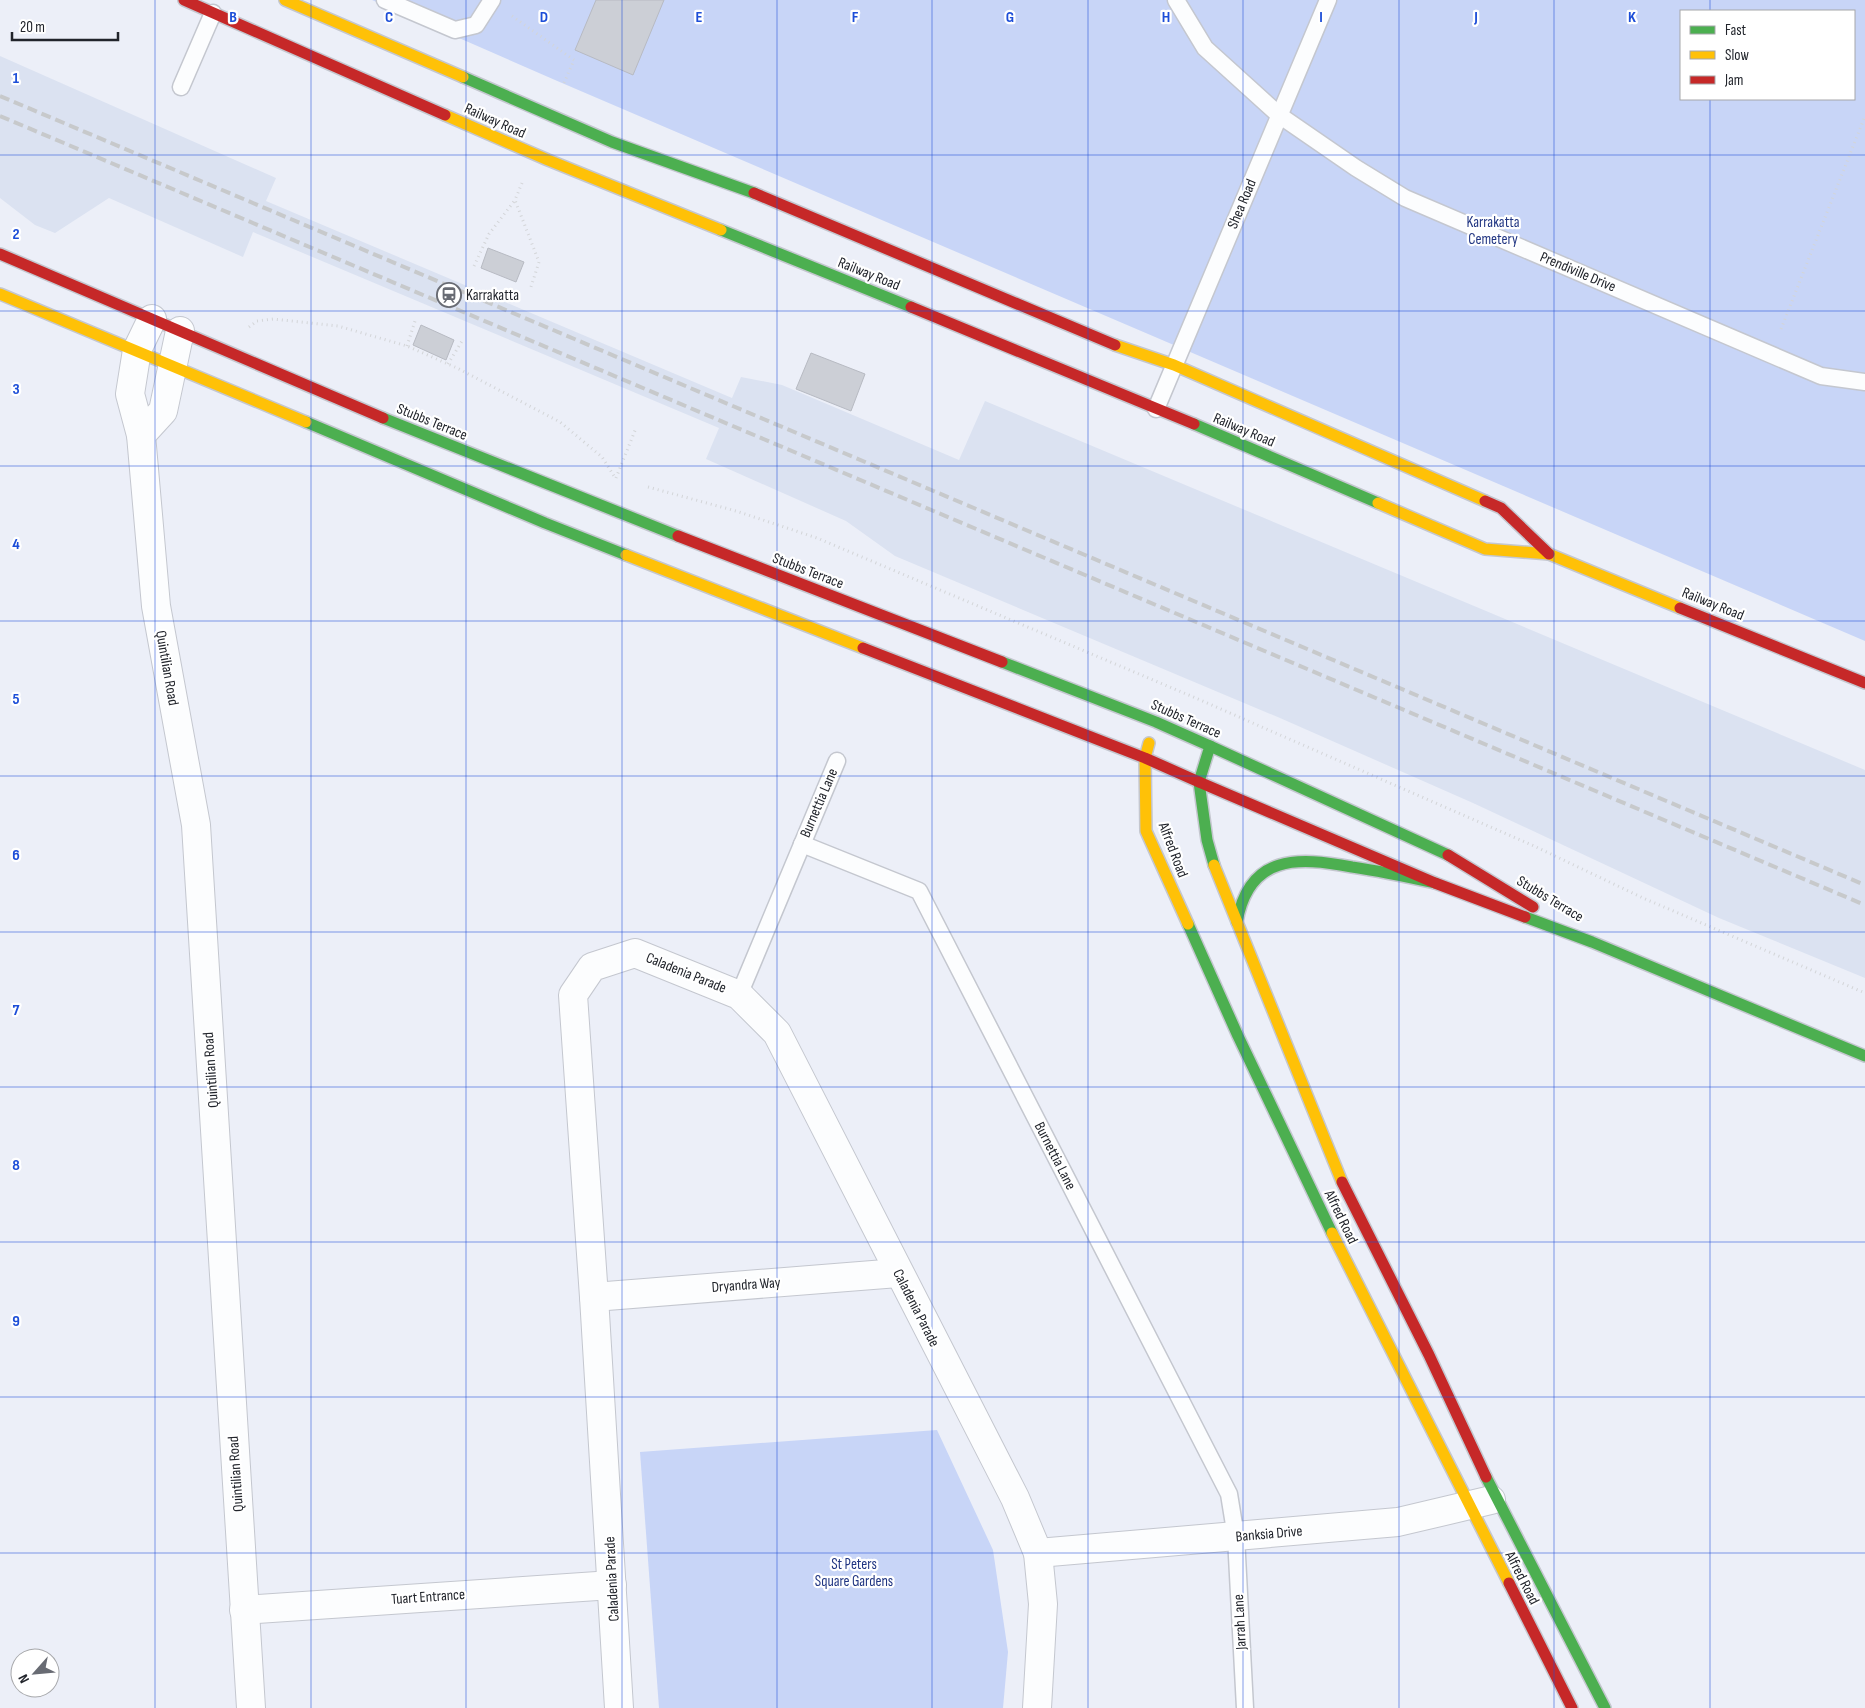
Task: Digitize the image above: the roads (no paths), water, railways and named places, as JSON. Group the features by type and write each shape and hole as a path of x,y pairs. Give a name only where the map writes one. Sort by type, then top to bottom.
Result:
{"main road":[{"name":"Railway Road","path":"184,0 548,160 1110,388 1485,549 1549,554 1865,683"},
{"name":"Railway Road","path":"285,0 612,142 737,186 1104,341 1174,365 1501,508 1549,554"},
{"name":"Stubbs Terrace","path":"0,254 301,385 559,490 1156,722 1438,849 1592,942"},
{"name":"Stubbs Terrace","path":"0,294 545,523 1145,758 1435,883 1592,942 1865,1056"},
{"name":"Alfred Road","path":"1156,722 1145,758 1146,830 1238,1036 1364,1301 1572,1708"},
{"name":"Alfred Road","path":"1210,746 1199,782 1207,840 1237,922 1344,1188 1429,1355 1497,1499 1605,1708"},
{"path":"1237,922 1239,906 1248,887 1271,868 1302,860 1353,866 1435,883"}],"street":[{"name":"Quintilian Road","path":"152,319 137,350 130,394 141,435 156,606 196,825 250,1708"},
{"path":"141,435 163,411 180,331"},
{"name":"Caladenia Parade","path":"619,1708 594,1297 573,995 592,967 635,953 739,995 777,1033 898,1273 1015,1498 1038,1553 1043,1604 1038,1708"},
{"name":"Dryandra Way","path":"594,1297 898,1273"},
{"name":"Banksia Drive","path":"1038,1553 1398,1522 1497,1499"},
{"name":"Tuart Entrance","path":"244,1610 612,1585"}],"lane":[{"path":"385,0 455,30 476,25 492,0"},
{"name":"Prendiville Drive","path":"1176,0 1205,48 1279,115 1356,168 1405,198 1821,376 1865,382"},
{"name":"Shea Road","path":"1156,409 1328,0"},
{"path":"181,87 213,13"},
{"name":"Burnettia Lane","path":"739,995 836,761"},
{"name":"Burnettia Lane","path":"802,844 919,891 1228,1494 1236,1537"},
{"name":"Jarrah Lane","path":"1236,1537 1245,1708"}],"railway":[{"path":"0,96 1865,885"},
{"path":"0,116 1865,905"}],"place":[{"name":"Karrakatta","path":"449,295"}],"park label":[{"name":"Karrakatta Cemetery","path":"1493,230"},
{"name":"St Peters Square Gardens","path":"854,1572"}]}
